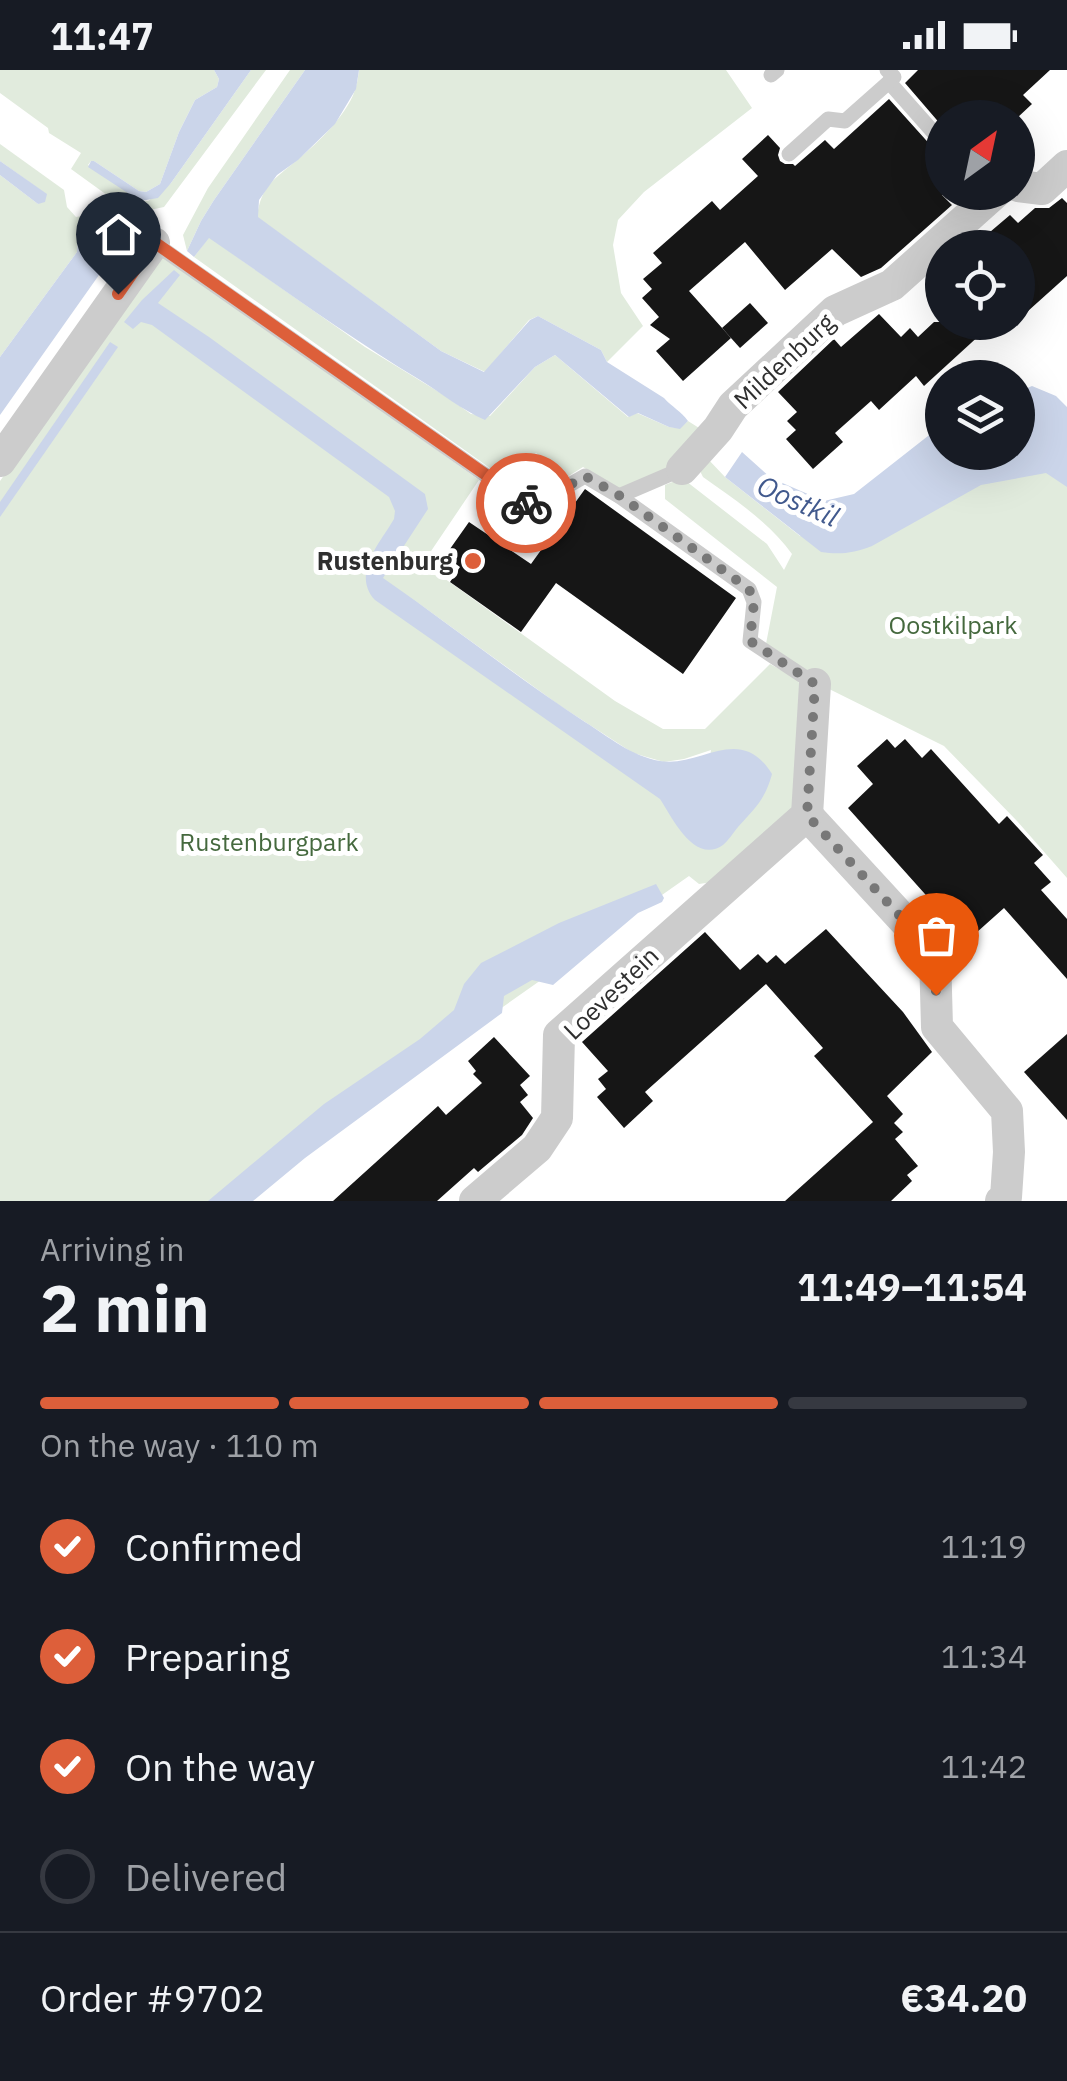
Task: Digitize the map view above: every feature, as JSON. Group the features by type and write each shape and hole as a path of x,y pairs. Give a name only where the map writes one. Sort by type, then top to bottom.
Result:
{"street":[{"name":"Mildenburg","path":"1035,189 1042,189 1067,166"},
{"name":"Mildenburg","path":"682,468 734,406 836,311 892,285 977,210"},
{"path":"0,462 159,246"},
{"path":"815,684 807,815 935,954 937,1027 1007,1111 1009,1152 1006,1196 1001,1201"},
{"name":"Loevestein","path":"475,1201 536,1148 557,1118 559,1035 807,815"}],"lane":[{"path":"789,154 828,119 845,121 888,76 925,121"},
{"path":"159,246 532,507 585,476 620,496 749,589 754,602 750,641 815,684"},
{"path":"620,496 682,468"}],"green space":[{"path":"0,70 214,70 219,79 217,87 195,100 160,184 146,192 139,191 94,161 88,165 141,201 148,201 171,183 251,70 266,70 164,207 129,211 71,169 81,153 0,93"},
{"path":"290,70 305,70 214,200 187,251 183,235 208,188"},
{"path":"359,70 726,70 752,108 644,192 618,220 613,245 621,293 643,326 607,362 601,350 538,316 529,320 485,372 441,351 257,217 270,184 340,116 353,96"},
{"path":"0,144 64,190 67,207 76,217 96,213 115,227 123,242 124,258 111,258 112,242 79,232 77,252 0,357 0,175 38,204 46,194 0,161"},
{"path":"209,237 365,347 471,414 490,416 535,367 555,355 628,417 637,413 680,428 688,421 707,433 676,467 624,491 583,467 564,479 536,453 508,481 194,257"},
{"name":"Rustenburgpark","path":"161,253 479,480 423,563 615,701 663,729 705,729 770,664 797,679 802,689 801,803 719,881 699,884 689,876 227,1201 0,1201 0,481","holes":["403,592 559,705 633,753 664,762 711,750 702,814"]},
{"name":"Oostkilpark","path":"707,458 800,536 982,481 1047,470 1067,486 1067,878 944,746 813,681 765,649 777,587 665,499 665,485 682,478 767,544 784,570 792,554 762,521 703,477 700,471"}],"water":[{"path":"214,70 251,70 158,198 140,201 88,167 94,161 139,191 146,192 160,184 195,100 217,87 219,79"},
{"path":"305,70 359,70 356,89 335,124 277,175 259,200 258,217 441,351 484,372 538,316 601,350 607,362 664,398 688,421 680,429 638,413 629,417 555,355 535,367 485,420 366,346 209,238 194,257 187,251 214,200"},
{"path":"0,161 47,194 45,202 38,204 0,175"},
{"path":"90,222 109,235 111,258 0,415 0,357 77,252 80,231"},
{"path":"174,270 180,275 158,303 425,494 428,509 383,578 534,687 630,750 660,761 733,749 760,759 772,774 766,791 725,843 712,850 693,844 660,799 375,600 368,590 367,569 394,519 389,497 152,325 141,322 133,329 124,322"},
{"path":"110,342 118,347 0,517 0,502"},
{"name":"Oostkil","path":"1035,387 1056,396 1067,407 1067,487 1046,473 981,485 859,550 821,552 725,477 742,452 771,478 824,501 854,494 925,438 925,470 1035,470"},
{"path":"656,884 664,898 662,902 638,913 553,985 532,980 504,996 502,1013 253,1201 208,1201 324,1104 420,1039 454,1010 464,984 481,963 559,923"}],"building":[{"path":"918,70 1050,70 1023,95 1028,100 925,100 925,106 905,83"},
{"path":"889,99 925,139 925,210 946,210 881,268 861,277 832,249 785,290 745,242 689,291 731,338 683,381 656,351 670,339 650,325 659,317 642,298 652,289 643,279 662,263 653,253 712,201 720,210 758,176 742,159 768,135 780,148 778,155 785,164 795,166 825,140 834,149"},
{"path":"1062,198 1067,203 1067,276 1035,305 1035,230 992,230 1010,215 1018,223 1035,208 1049,208"},
{"path":"750,303 768,323 740,348 722,328"},
{"path":"879,314 901,337 910,328 918,337 925,330 925,340 974,340 952,360 925,360 924,386 916,376 879,410 871,401 835,433 843,442 813,469 786,439 796,430 787,421 797,412 778,392 834,339 841,347"},
{"path":"585,489 736,598 683,674 556,583 521,632 450,582 460,567 445,556 469,522 531,564"},
{"path":"887,739 895,748 905,739 922,758 931,749 999,824 1007,816 1043,855 1034,863 1051,882 1041,890 1067,919 1067,979 1004,908 967,941 848,808 873,784 857,766"},
{"path":"826,929 903,1012 932,1052 887,1096 903,1114 894,1123 903,1132 895,1139 918,1166 907,1175 912,1181 891,1201 785,1201 873,1122 814,1056 823,1048 766,984 645,1092 653,1101 624,1128 597,1097 606,1089 598,1079 608,1071 582,1042 705,932 740,970 758,954 767,963 776,955 785,964"},
{"path":"1067,1034 1067,1120 1024,1072"},
{"path":"494,1037 530,1076 520,1085 528,1095 520,1102 533,1118 522,1135 478,1172 474,1168 437,1201 333,1201 438,1106 446,1115 482,1083 468,1061"}],"way so far":[{"path":"526,503 532,507 585,476 620,496 749,589 754,602 750,641 815,684 807,815 935,954 936,995"}],"place":[{"name":"Rustenburg","path":"473,561"}],"route":[{"path":"118,294 154,242 526,503"}]}
